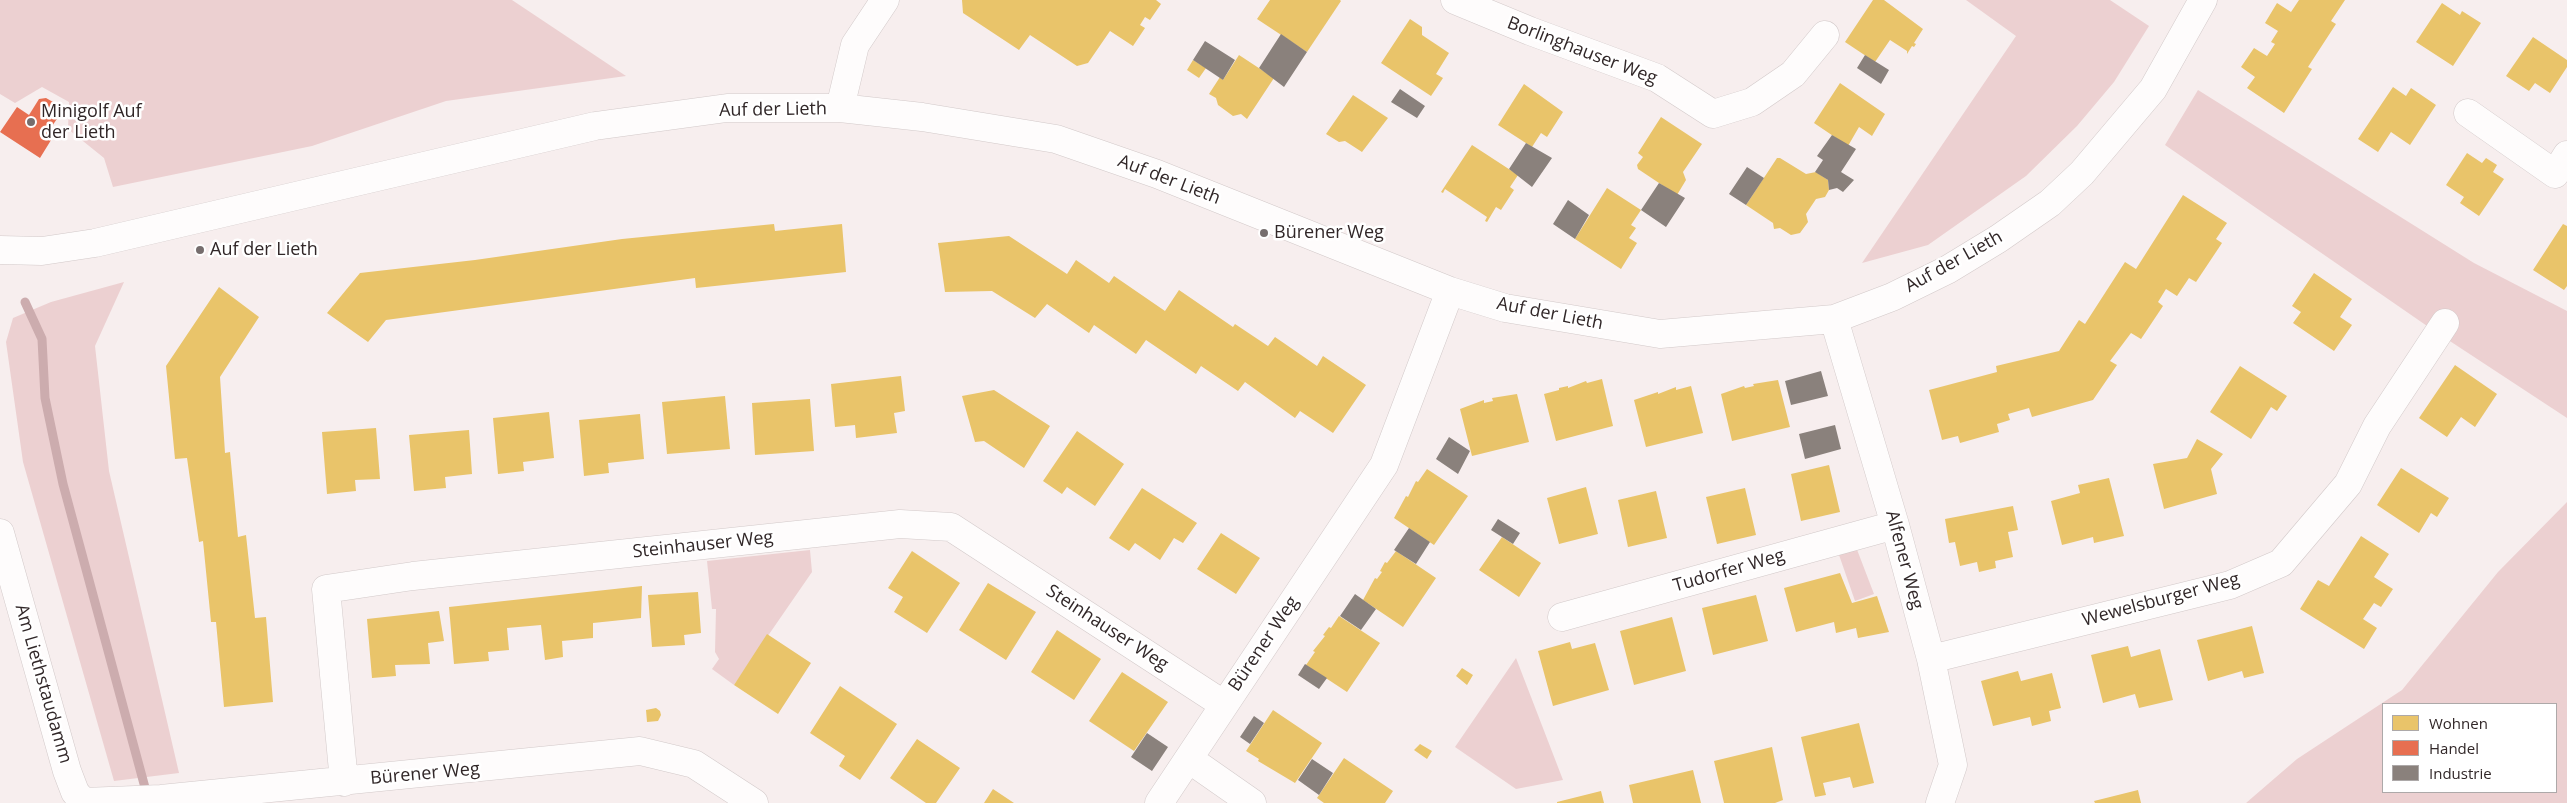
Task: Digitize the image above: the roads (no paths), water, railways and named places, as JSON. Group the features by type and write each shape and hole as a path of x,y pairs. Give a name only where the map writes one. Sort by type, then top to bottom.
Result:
{"street":[{"path":"840,108 855,45 885,0"},
{"name":"Borlinghauser Weg","path":"1455,0 1530,31 1657,78 1713,114 1752,102 1793,74 1825,35"},
{"name":"Auf der Lieth","path":"0,250 42,251 95,243 595,126 728,108 840,108 922,117 1056,139 1165,178 1450,291 1505,308 1660,334 1834,319 1892,297 1947,270 1998,239 2050,203 2082,174 2153,89 2202,0"},
{"path":"2468,113 2555,174 2567,155"},
{"name":"Bürener Weg","path":"1159,803 1384,465 1450,291"},
{"name":"Alfener Weg","path":"1834,319 1895,525 1931,659 1953,765 1940,803"},
{"name":"Wewelsburger Weg","path":"1931,659 2230,585 2281,563 2348,484 2377,426 2445,323"},
{"name":"Steinhauser Weg","path":"344,782 326,588 413,576 900,524 951,528 1224,704"},
{"name":"Tudorfer Weg","path":"1562,617 1895,525"},
{"name":"Am Liethstaudamm","path":"0,533 67,771 75,792 84,803"},
{"name":"Bürener Weg","path":"84,803 214,798 344,782 640,752 694,764 754,803"},
{"path":"1189,759 1252,803"}],"waterway":[{"path":"25,302 42,339 45,398 63,484 147,795"}],"place":[{"name":"Minigolf Auf der Lieth","path":"31,122"},
{"name":"Bürener Weg","path":"1264,233"},
{"name":"Auf der Lieth","path":"200,250"}]}
